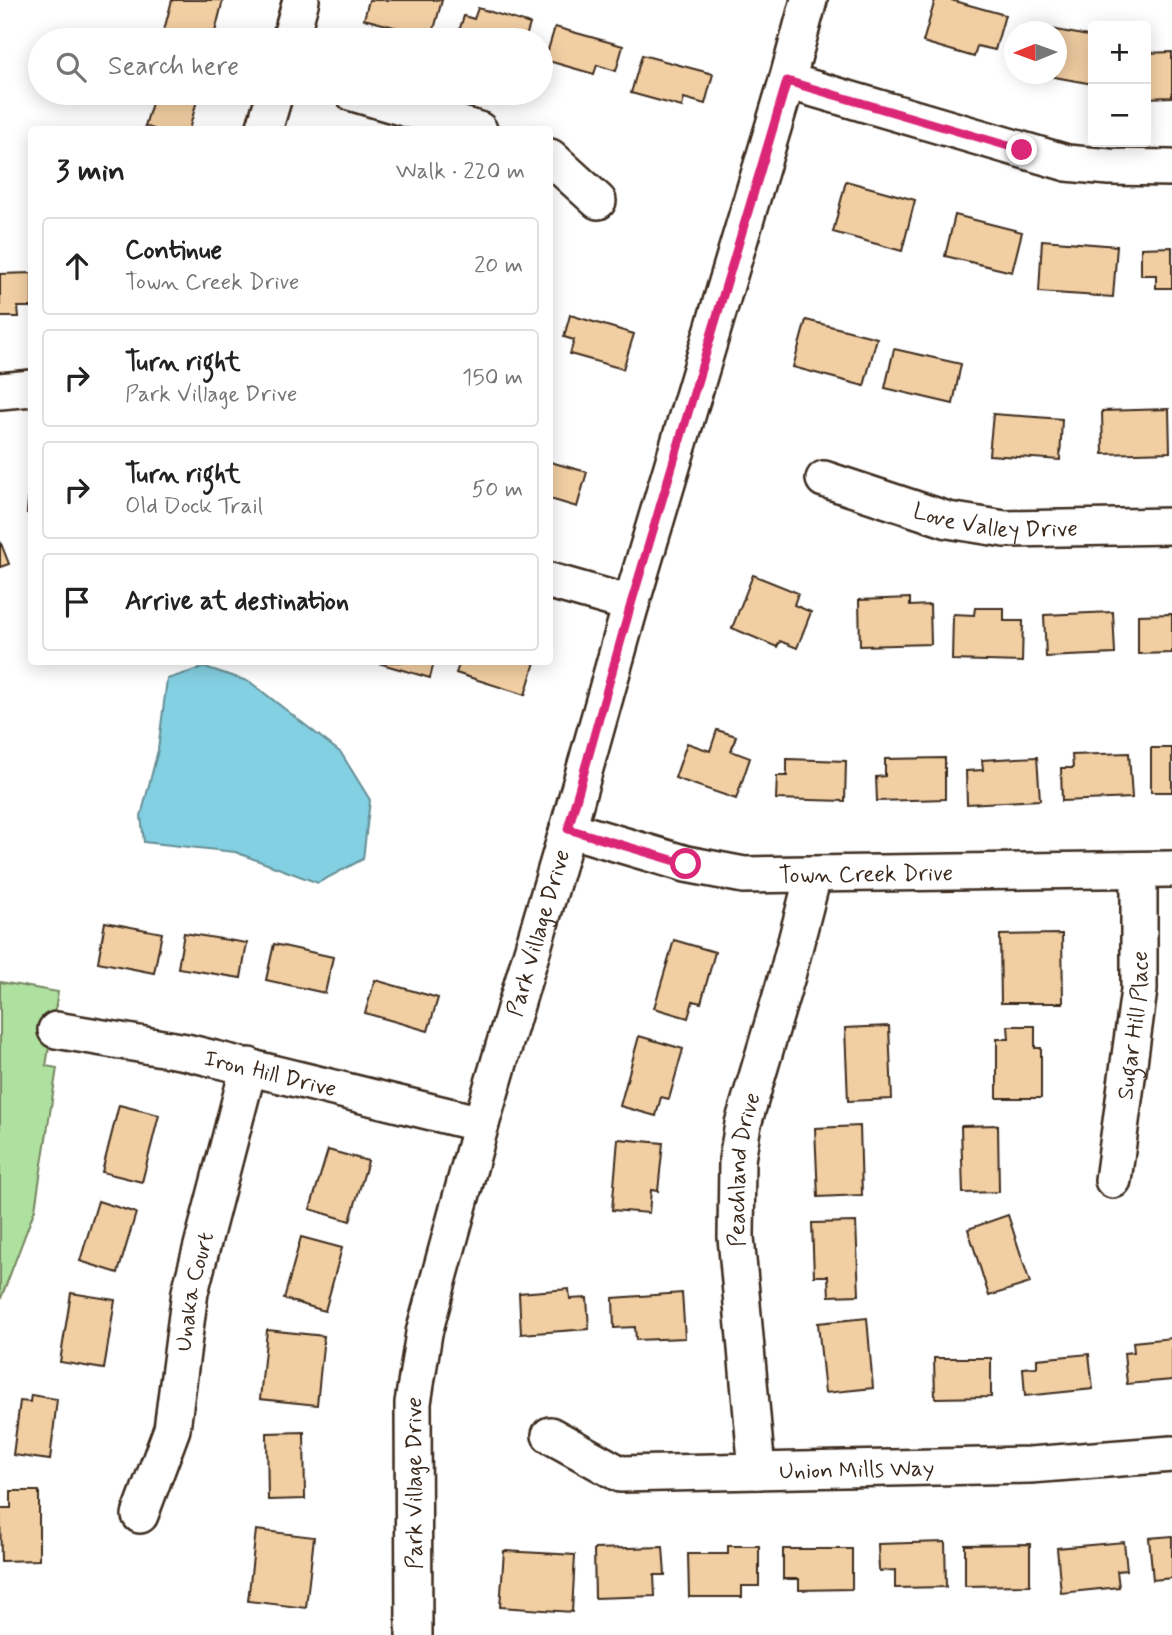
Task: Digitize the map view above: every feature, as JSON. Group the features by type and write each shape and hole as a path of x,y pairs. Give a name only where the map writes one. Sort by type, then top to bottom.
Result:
{"street":[{"path":"293,28 301,0"},
{"name":"Park Village Drive","path":"414,1635 413,1403 424,1333 481,1124 631,604 809,0"},
{"path":"787,81 1068,163 1172,168"},
{"path":"265,126 271,105"},
{"path":"394,105 465,126"},
{"path":"553,160 598,201"},
{"path":"0,391 28,388"},
{"name":"Love Valley Drive","path":"824,479 948,520 1005,529 1172,526"},
{"path":"553,582 631,604"},
{"name":"Town Creek Drive","path":"568,829 698,866 744,875 1156,869"},
{"name":"Sugar Hill Place","path":"1113,1180 1156,869"},
{"name":"Peachland Drive","path":"757,1471 736,1237 737,1160 743,1124 787,976 813,876"},
{"name":"Iron Hill Drive","path":"56,1030 186,1052 481,1124"},
{"name":"Unaka Court","path":"140,1515 172,1429 190,1292 249,1066"},
{"name":"Union Mills Way","path":"550,1435 620,1474 1030,1465 1172,1454"}],"green space":[{"path":"0,982 58,992 46,1066 57,1068 35,1209 0,1301"}],"water":[{"path":"205,667 250,682 341,753 370,800 363,859 318,883 235,852 144,842 141,816 158,750 167,679"}],"building":[{"path":"172,0 223,0 216,28 165,28"},
{"path":"369,0 442,0 434,28 398,28 364,19"},
{"path":"935,0 951,0 1005,15 995,50 977,46 974,57 923,42"},
{"path":"478,8 530,24 529,28 460,28 464,16 474,19"},
{"path":"555,27 623,46 616,71 597,65 594,74 553,62"},
{"path":"1067,32 1088,36 1088,83 1067,79"},
{"path":"1172,52 1172,97 1151,98 1151,53"},
{"path":"642,55 713,74 705,104 684,98 682,107 631,93"},
{"path":"151,105 196,105 190,126 145,126"},
{"path":"846,181 915,200 902,251 833,232"},
{"path":"955,215 1022,232 1012,272 945,256"},
{"path":"1042,240 1117,246 1113,297 1039,292"},
{"path":"1172,247 1172,288 1156,288 1156,275 1141,275 1141,248"},
{"path":"28,273 28,307 18,307 19,317 0,317 0,274"},
{"path":"570,315 634,334 623,369 570,354 574,340 564,337"},
{"path":"806,320 877,338 864,386 793,367"},
{"path":"894,349 961,364 953,404 885,388"},
{"path":"1169,409 1170,452 1103,454 1102,411"},
{"path":"993,414 1062,419 1060,460 989,455"},
{"path":"553,463 587,472 577,507 553,500"},
{"path":"0,541 9,564 0,567"},
{"path":"753,575 798,593 794,605 811,612 797,648 780,641 777,647 732,628"},
{"path":"910,598 910,606 930,605 931,644 860,646 859,600"},
{"path":"975,608 1004,608 1004,621 1023,621 1022,662 952,660 953,614 974,615"},
{"path":"1113,612 1115,654 1046,657 1044,615"},
{"path":"1172,614 1172,653 1138,654 1138,615"},
{"path":"385,665 433,665 430,678"},
{"path":"459,665 534,665 525,695 456,673"},
{"path":"717,730 736,736 731,751 750,758 736,799 675,778 687,743 710,751"},
{"path":"1151,748 1172,748 1172,792 1151,792"},
{"path":"1129,753 1132,798 1062,801 1061,768 1073,768 1072,755"},
{"path":"1037,757 1040,800 967,804 966,771 983,770 982,760"},
{"path":"945,758 945,799 877,801 876,777 885,776 885,759"},
{"path":"787,759 846,761 845,801 776,799 777,776 787,776"},
{"path":"105,922 162,933 154,973 98,962"},
{"path":"184,933 247,943 241,978 178,968"},
{"path":"1062,934 1063,1003 1001,1003 1000,935"},
{"path":"674,940 715,952 701,1003 693,1001 688,1018 654,1008"},
{"path":"274,944 333,957 325,993 266,980"},
{"path":"375,980 438,998 428,1031 365,1013"},
{"path":"889,1026 892,1099 848,1101 845,1028"},
{"path":"1008,1026 1035,1026 1035,1048 1041,1048 1041,1098 997,1098 997,1039 1009,1039"},
{"path":"639,1036 683,1049 669,1099 661,1097 656,1116 620,1106"},
{"path":"119,1105 159,1115 142,1182 102,1172"},
{"path":"998,1125 999,1192 963,1193 961,1126"},
{"path":"860,1126 862,1195 818,1197 815,1128"},
{"path":"618,1139 663,1143 658,1191 651,1190 649,1213 612,1210"},
{"path":"328,1150 368,1161 350,1221 310,1209"},
{"path":"98,1201 136,1213 118,1273 80,1261"},
{"path":"1008,1215 1030,1283 989,1296 968,1229"},
{"path":"856,1222 859,1295 829,1296 828,1276 814,1276 812,1223"},
{"path":"301,1237 342,1248 325,1311 284,1299"},
{"path":"569,1289 570,1299 587,1298 589,1329 521,1334 519,1293"},
{"path":"71,1293 115,1300 104,1369 60,1362"},
{"path":"682,1293 685,1338 636,1340 635,1327 614,1328 613,1298"},
{"path":"867,1318 873,1388 825,1393 818,1323"},
{"path":"267,1330 324,1336 317,1405 260,1399"},
{"path":"1172,1338 1172,1380 1127,1384 1124,1353 1134,1352 1133,1342"},
{"path":"1089,1354 1093,1389 1025,1396 1023,1368 1037,1367 1037,1359"},
{"path":"934,1358 991,1358 991,1397 935,1398"},
{"path":"31,1395 57,1399 50,1460 13,1455 20,1401 30,1402"},
{"path":"304,1432 305,1499 268,1500 267,1433"},
{"path":"11,1491 39,1491 39,1560 1,1561 0,1508 11,1508"},
{"path":"256,1530 314,1537 306,1608 248,1601"},
{"path":"1172,1536 1172,1578 1153,1580 1149,1538"},
{"path":"945,1542 946,1587 895,1588 895,1570 879,1571 878,1544"},
{"path":"1124,1542 1127,1570 1117,1571 1119,1587 1061,1593 1057,1548"},
{"path":"1030,1544 1030,1585 965,1586 965,1545"},
{"path":"728,1546 759,1546 759,1586 742,1586 742,1597 689,1597 688,1554 728,1554"},
{"path":"663,1547 665,1575 654,1575 655,1596 595,1598 594,1549"},
{"path":"783,1549 852,1549 852,1589 799,1590 799,1579 783,1579"},
{"path":"504,1551 575,1555 572,1612 500,1607"}],"route":[{"path":"686,864 568,829 631,604 787,81 1022,150"}]}
